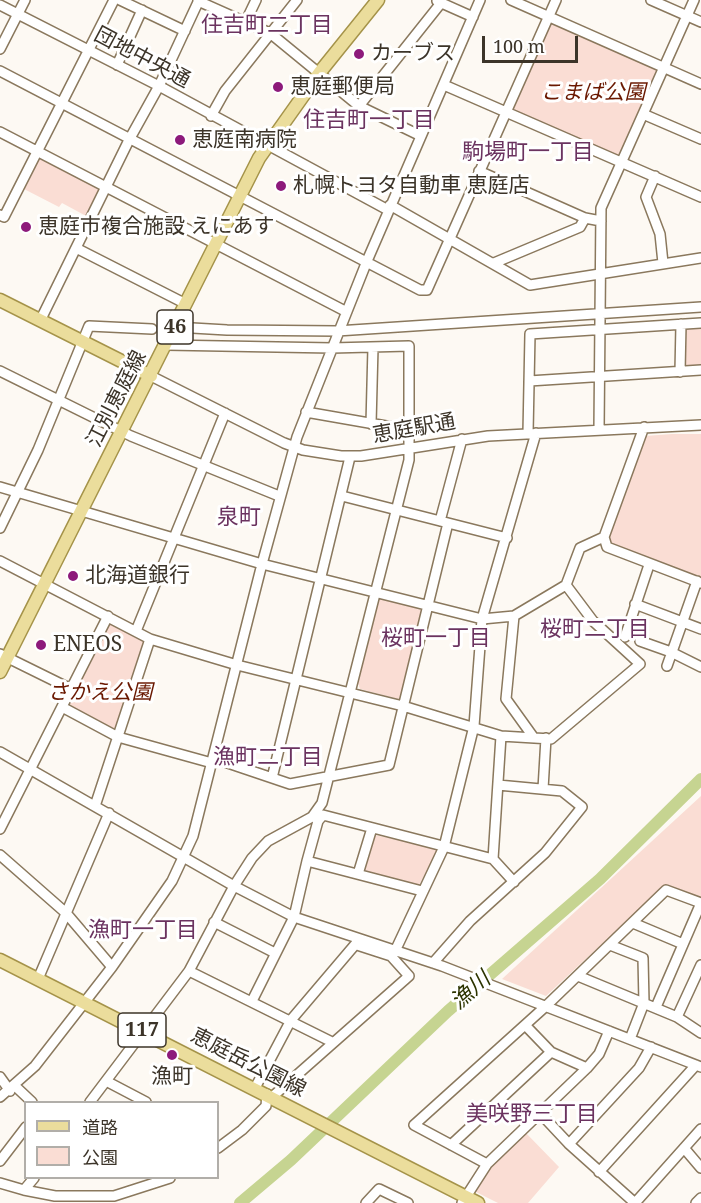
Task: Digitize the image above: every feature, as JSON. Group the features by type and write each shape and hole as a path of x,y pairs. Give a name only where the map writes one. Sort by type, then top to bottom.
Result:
{"main road":[{"name":"江別恵庭線","path":"0,672 4,656 45,584 266,146 320,72 378,0"},
{"path":"1,302 40,319 151,376"},
{"name":"恵庭岳公園線","path":"0,960 366,1144 463,1200 477,1203"}],"street":[{"path":"0,49 25,0"},
{"path":"0,215 4,217 114,0"},
{"path":"120,0 185,31"},
{"path":"40,319 129,140 159,86 198,0 270,33 359,106 421,136"},
{"path":"245,22 256,0"},
{"path":"211,116 225,91 297,0"},
{"path":"0,1097 13,1088 112,967 156,907 193,836 279,496 306,412 345,311 480,0"},
{"path":"511,0 701,84"},
{"path":"0,71 420,290 427,290 556,0"},
{"path":"651,0 701,22"},
{"path":"599,430 601,208 693,0"},
{"path":"359,106 438,2 473,16"},
{"name":"団地中央通","path":"0,6 18,13 159,86 266,146 451,238 530,285 701,258"},
{"path":"117,65 142,10"},
{"path":"444,85 701,197"},
{"path":"643,114 701,139"},
{"path":"0,132 345,311"},
{"path":"479,171 585,218 601,221"},
{"path":"654,176 646,197 660,234 663,263"},
{"path":"494,263 580,227 585,218"},
{"path":"76,248 186,304"},
{"path":"175,327 337,331 701,307"},
{"path":"396,949 444,847 474,726 482,619 507,538 532,433 529,381 530,334 701,323"},
{"path":"680,372 681,324"},
{"path":"0,528 18,493 81,340 89,327 152,329"},
{"path":"91,1101 189,971 234,886 252,858 268,841 306,820 318,810 330,776 409,460 409,346 332,348 166,345"},
{"path":"371,424 373,347"},
{"path":"529,381 701,370"},
{"path":"0,371 122,432 279,496"},
{"name":"恵庭駅通","path":"151,376 294,447 350,457 462,439 532,433 701,425"},
{"path":"306,412 409,430"},
{"path":"136,631 225,413"},
{"path":"644,427 604,537 607,547 648,565 699,582 671,652 668,666"},
{"path":"62,707 118,737 212,760 290,784 389,765 427,606 462,439"},
{"path":"272,777 350,457"},
{"path":"0,487 262,564 482,619 514,616 566,585 580,548 604,537"},
{"path":"342,496 507,538"},
{"path":"0,561 150,639 237,665 403,706 501,736 552,739 640,664 593,621 566,585"},
{"path":"625,638 648,565"},
{"path":"635,604 701,629"},
{"path":"0,829 108,616"},
{"path":"514,616 506,699 534,738"},
{"path":"95,806 150,639"},
{"path":"640,641 671,652 701,667"},
{"path":"4,656 71,689"},
{"path":"493,859 501,736"},
{"path":"543,789 546,738"},
{"path":"0,752 234,886 294,917 391,956 409,976 332,1042 266,1106 220,1144"},
{"path":"438,965 470,921 545,853 582,807 562,791 498,785"},
{"path":"38,979 109,813"},
{"path":"252,1001 294,917 318,821 323,815 493,859 514,882"},
{"path":"358,874 372,828"},
{"path":"0,855 66,913 112,967"},
{"path":"307,861 422,891"},
{"path":"486,1164 414,1125 525,1025 542,1004 578,976 666,890 701,903 656,1007"},
{"path":"214,922 275,953"},
{"path":"633,923 683,944"},
{"path":"358,941 396,949 698,1066 599,1172"},
{"path":"255,1088 291,1020 358,941"},
{"path":"610,945 643,958 644,1003 630,1039"},
{"path":"677,1017 701,965"},
{"path":"189,971 332,1042"},
{"path":"578,976 656,1007 677,1017 701,1033"},
{"path":"525,1025 551,1052 587,1068"},
{"path":"463,1200 486,1164 587,1068 599,1054 609,1031"},
{"path":"569,1144 639,1068 651,1047"},
{"path":"451,1145 551,1052"},
{"path":"0,1077 31,1101"},
{"path":"106,1081 132,1099"},
{"path":"540,1113 569,1144 635,1203 701,1129"},
{"path":"0,1161 24,1130"},
{"path":"684,1148 701,1168"},
{"path":"24,1190 33,1179"},
{"path":"0,1183 56,1196 93,1197 114,1196 147,1181 162,1179"},
{"path":"366,1203 379,1189 408,1203"},
{"path":"696,1203 701,1198"}],"green space":[{"name":"こまば公園","path":"552,23 656,69 657,72 622,154 618,157 512,109 548,24"},
{"path":"39,157 101,190 88,217 62,203 59,207 24,189"},
{"path":"701,326 701,366 683,367 685,327"},
{"path":"701,434 701,578 650,563 610,545 608,538 645,436"},
{"path":"378,598 425,608 402,700 360,689 358,683"},
{"name":"さかえ公園","path":"111,622 147,641 114,731 66,705 107,624"},
{"path":"701,796 701,899 664,886 546,996 502,979"},
{"path":"375,835 436,848 437,852 419,885 366,874 365,870"},
{"path":"525,1132 559,1167 528,1203 498,1203 472,1190 475,1179"}],"waterway":[{"name":"漁川","path":"240,1203 291,1160 448,1011 600,879 701,779"}],"place":[{"name":"カーブス","path":"359,54"},
{"name":"恵庭郵便局","path":"278,87"},
{"name":"恵庭南病院","path":"180,140"},
{"name":"札幌トヨタ自動車 恵庭店","path":"281,186"},
{"name":"恵庭市複合施設 えにあす","path":"26,227"},
{"name":"北海道銀行","path":"73,576"},
{"name":"ENEOS","path":"41,645"},
{"name":"漁町","path":"172,1055"}],"district":[{"name":"住吉町二丁目","path":"267,26"},
{"name":"住吉町一丁目","path":"369,121"},
{"name":"駒場町一丁目","path":"528,153"},
{"name":"泉町","path":"239,518"},
{"name":"桜町二丁目","path":"595,630"},
{"name":"桜町一丁目","path":"436,639"},
{"name":"漁町二丁目","path":"268,758"},
{"name":"漁町一丁目","path":"143,931"},
{"name":"美咲野三丁目","path":"532,1115"}]}
